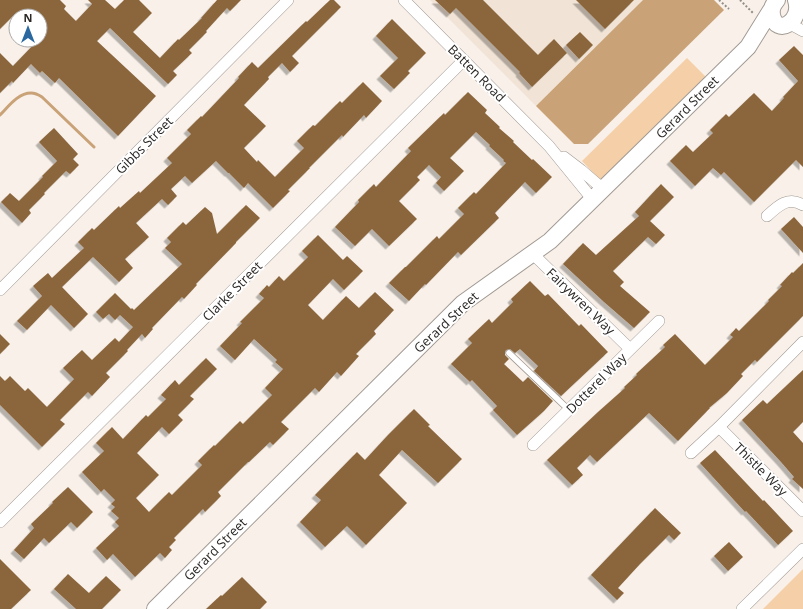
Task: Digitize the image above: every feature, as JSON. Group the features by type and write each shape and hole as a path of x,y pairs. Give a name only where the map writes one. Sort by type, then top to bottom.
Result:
{"street":[{"name":"Gibbs Street","path":"0,290 288,0"},
{"name":"Batten Road","path":"404,0 598,194"},
{"path":"774,5 773,18 776,23 797,16"},
{"name":"Gerard Street","path":"748,47 774,5"},
{"name":"Gerard Street","path":"155,609 463,303 550,241 748,47 797,16"},
{"name":"Clarke Street","path":"0,522 464,60"},
{"path":"767,216 785,202 800,203 803,205"},
{"name":"Fairywren Way","path":"533,254 630,349"},
{"name":"Dotterel Way","path":"533,444 659,321"},
{"path":"690,453 719,427 803,342"},
{"name":"Thistle Way","path":"719,427 803,511"},
{"path":"742,609 803,549"}],"lane":[{"path":"509,353 569,410"}],"path":[{"path":"719,0 729,9"},
{"path":"740,0 755,15"}],"shaded area":[{"path":"430,0 643,0 536,106"},
{"path":"643,0 714,0 724,10 588,144 574,144 536,106"},
{"path":"687,58 708,79 603,183 582,161"},
{"path":"803,569 803,609 763,609"}],"building":[{"path":"0,0 60,0 66,6 64,9 76,21 92,4 88,0 105,0 115,9 124,0 139,0 152,13 133,32 160,58 178,39 179,40 202,18 217,0 241,0 230,11 227,8 206,31 207,32 189,50 192,53 173,71 177,75 168,84 110,28 97,41 156,96 118,136 59,78 55,83 42,71 40,73 31,64 13,83 12,81 0,93 0,53 13,66 30,48 48,48 48,8 8,8 8,21 0,29"},
{"path":"330,0 334,0 341,7 292,56 299,63 290,72 282,63 244,105 266,126 244,148 257,162 258,160 275,177 304,148 297,141 313,125 315,126 340,101 342,103 363,82 382,101 366,118 364,115 343,137 342,135 288,190 290,191 273,208 248,183 244,188 216,161 192,183 185,176 171,189 177,196 168,205 162,199 136,223 149,237 125,259 133,268 119,282 93,257 62,287 88,314 74,328 51,305 27,330 17,321 42,296 33,286 48,273 52,278 84,248 78,242 92,228 94,230 119,206 120,208 139,191 140,193 172,163 167,158 191,134 187,130 201,116 202,117 252,62 258,68 306,21 307,22"},
{"path":"435,0 483,0 538,55 554,39 567,53 532,87 519,73 520,72 456,8 450,14"},
{"path":"576,0 634,0 605,29"},
{"path":"392,19 426,53 408,71 410,73 394,89 380,76 398,58 376,36"},
{"path":"580,32 593,45 579,59 566,45"},
{"path":"794,46 803,55 803,167 796,160 754,202 724,172 721,175 713,168 695,186 670,161 686,145 693,152 713,133 710,130 726,114 729,117 754,93 772,111 798,81 779,60"},
{"path":"468,92 487,110 485,113 500,127 499,128 552,177 536,193 525,182 495,213 499,218 461,255 458,252 409,301 389,283 437,236 439,239 464,214 458,208 474,192 476,194 506,163 489,146 490,145 476,132 450,158 464,171 444,191 436,183 441,177 429,165 417,177 420,180 399,201 417,219 389,246 372,229 355,246 335,227 374,184 376,187 411,151 408,148"},
{"path":"54,128 78,154 73,159 79,165 70,174 66,171 44,193 45,194 29,210 31,213 22,223 1,202 10,193 19,201 57,161 39,142"},
{"path":"661,184 674,197 650,221 665,235 656,244 648,237 613,271 624,282 620,286 650,312 634,328 563,264 583,243 596,255 639,216 635,212"},
{"path":"246,205 260,218 196,284 197,285 184,299 182,297 152,328 153,329 145,338 142,334 127,350 128,351 106,373 110,377 92,396 88,392 60,420 65,424 42,447 0,405 0,376 5,381 10,376 25,391 28,388 47,407 74,379 63,368 82,350 92,360 115,338 119,342 133,327 120,315 115,320 109,314 103,319 96,312 115,293 131,309 132,308 134,310 182,264 165,248 171,242 167,238 183,222 186,225 205,207 212,213 217,234"},
{"path":"794,217 803,227 803,253 781,229"},
{"path":"318,235 343,260 347,256 363,271 344,290 333,279 308,305 323,320 346,296 359,308 375,292 394,310 374,331 376,334 356,354 359,356 341,376 337,372 319,392 315,388 281,422 289,429 273,445 270,442 218,492 221,496 205,512 203,509 174,538 176,540 169,547 172,550 165,558 160,553 135,577 113,554 107,560 96,548 119,526 115,522 119,518 111,511 115,507 111,504 115,500 104,489 101,492 82,472 104,451 96,443 112,427 123,439 146,415 148,417 166,399 161,395 175,380 179,385 206,358 217,369 190,396 194,399 178,415 183,420 169,434 162,427 137,453 159,475 136,498 149,512 169,492 172,495 202,465 198,461 214,445 215,446 240,421 243,424 272,395 265,388 283,369 275,362 277,360 254,339 235,360 220,346 242,323 240,322 264,298 259,294 267,285 269,287 279,276 284,281 308,257 302,251"},
{"path":"803,263 803,316 757,362 755,360 741,374 743,376 727,393 709,408 678,441 649,413 597,462 590,455 577,468 583,475 572,485 547,460 625,388 624,387 637,375 636,374 665,347 663,345 675,334 705,365 733,337 730,335 736,328 739,331 769,301 768,300 782,286 780,285 792,272 793,273"},
{"path":"530,281 545,296 548,294 579,326 581,324 608,352 561,396 534,371 538,366 520,349 515,353 510,349 506,350 505,355 509,359 504,364 523,382 528,377 553,401 517,435 493,410 497,406 472,380 470,382 451,364 472,343 468,339 489,319 492,323 513,302 511,299"},
{"path":"0,334 10,344 0,354"},
{"path":"803,370 803,422 793,432 803,443 803,489 792,479 794,477 742,420 763,400 767,404"},
{"path":"414,409 430,425 428,426 462,459 438,483 402,450 379,475 407,503 366,545 347,526 325,547 300,522 321,500 315,495 357,452 365,460"},
{"path":"715,450 793,531 778,545 700,463"},
{"path":"68,487 93,512 77,528 71,522 49,543 44,538 24,559 14,550 34,528 31,524"},
{"path":"655,508 681,533 674,540 669,535 640,564 618,588 624,593 617,600 591,575"},
{"path":"729,542 743,557 728,571 714,556"},
{"path":"0,559 31,590 11,609 0,609"},
{"path":"68,574 89,593 106,576 121,590 102,609 76,609 54,589"},
{"path":"242,577 267,602 260,609 206,609 221,595 222,596"}],"waterway":[{"path":"0,115 22,95 31,93 35,94 42,97 94,147"}]}
